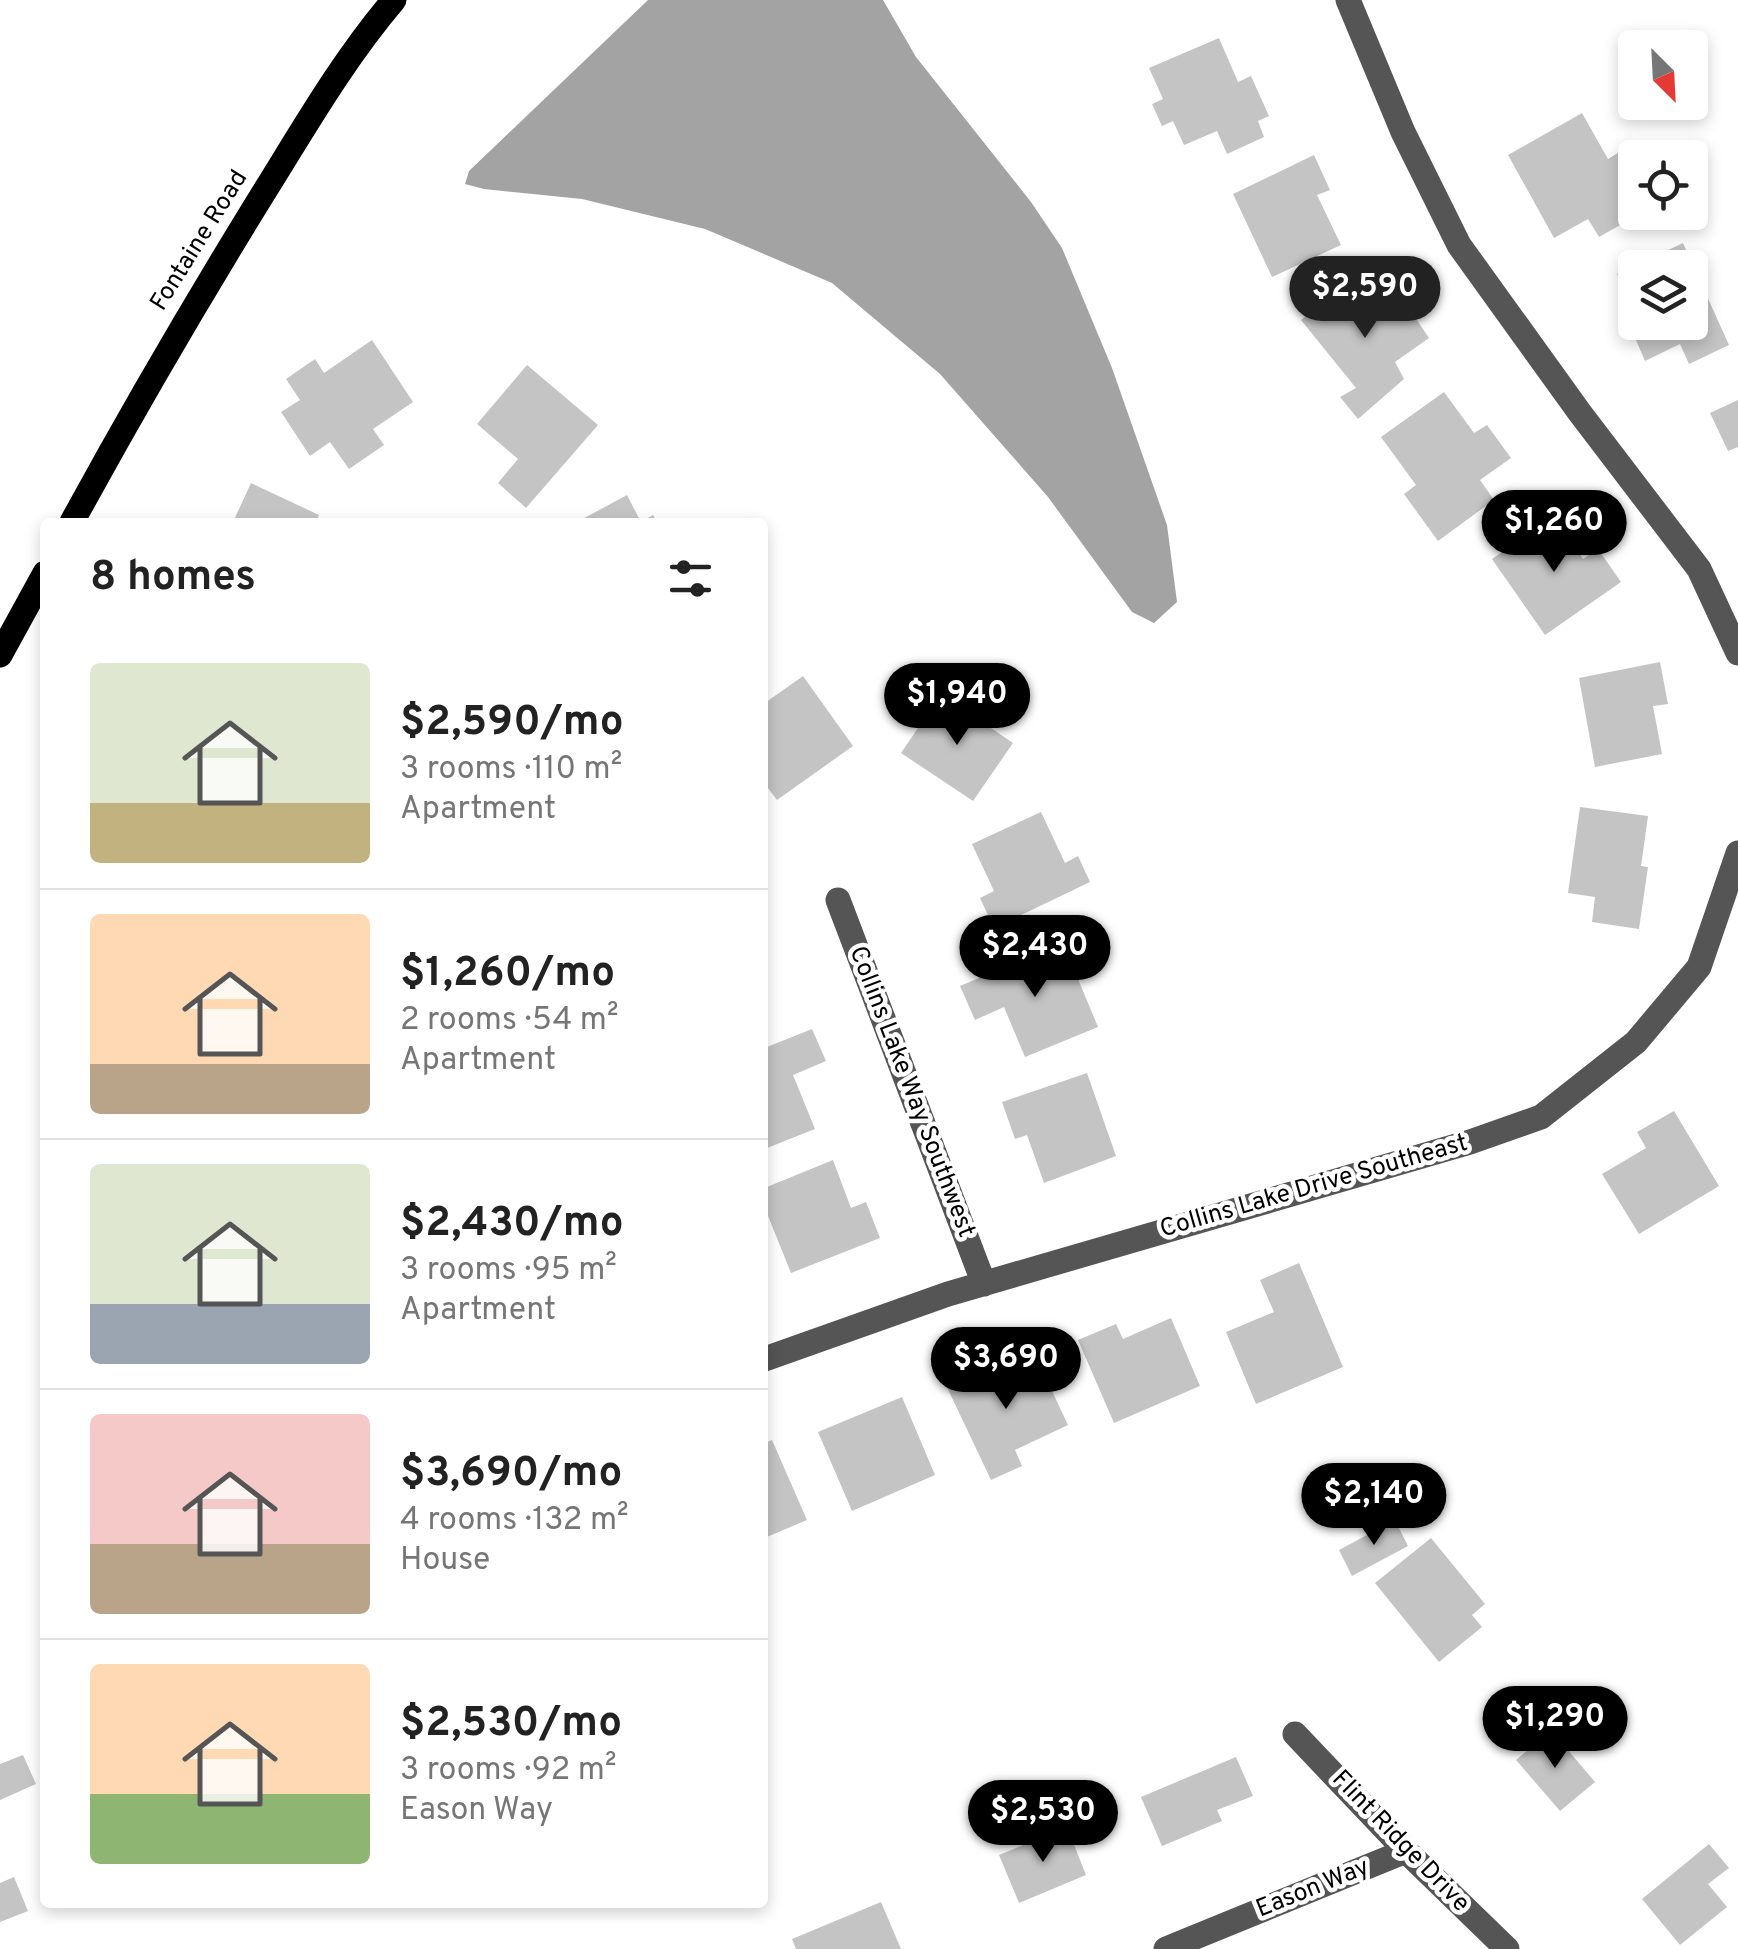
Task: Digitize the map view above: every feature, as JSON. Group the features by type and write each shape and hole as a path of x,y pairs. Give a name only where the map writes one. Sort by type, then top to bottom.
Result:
{"main road":[{"name":"Fontaine Road","path":"74,518 145,386 193,308 355,46 394,0"},
{"path":"0,655 40,581"}],"street":[{"path":"1348,0 1403,132 1458,245 1699,569 1738,653"},
{"name":"Collins Lake Drive Southeast","path":"768,1358 984,1284 1470,1142 1541,1117 1636,1042 1699,968 1736,864"},
{"name":"Collins Lake Way Southwest","path":"838,900 984,1284"},
{"name":"Flint Ridge Drive","path":"1295,1734 1406,1851 1507,1949"},
{"name":"Eason Way","path":"1166,1949 1406,1851"}],"shaded area":[{"path":"648,0 883,0 916,57 1031,202 1062,248 1112,368 1167,525 1177,602 1154,623 1132,612 1048,497 940,374 832,283 705,229 582,199 465,184 469,171"}],"building":[{"path":"1219,38 1238,82 1251,76 1269,116 1258,121 1264,137 1227,154 1217,131 1184,145 1173,121 1162,126 1152,104 1163,99 1149,68"},
{"path":"1582,113 1608,159 1618,153 1618,226 1599,237 1588,219 1554,238 1508,155"},
{"path":"1314,155 1330,190 1317,195 1341,245 1272,277 1233,194"},
{"path":"1683,243 1686,250 1668,250"},
{"path":"1360,273 1392,312 1405,302 1429,338 1395,362 1404,379 1358,419 1340,397 1356,388 1301,320"},
{"path":"1708,298 1729,345 1689,364 1680,344 1645,361 1636,340 1708,340"},
{"path":"372,340 413,402 373,429 384,445 349,469 330,442 310,456 281,412 300,400 286,379 315,359 324,373"},
{"path":"527,365 598,425 526,508 498,483 518,459 477,424"},
{"path":"1444,392 1474,433 1487,425 1511,458 1480,480 1494,500 1438,541 1404,494 1416,485 1381,437"},
{"path":"1738,400 1738,447 1728,451 1710,413"},
{"path":"251,483 319,515 318,518 235,518"},
{"path":"627,495 639,518 584,518"},
{"path":"1554,517 1583,559 1598,549 1621,582 1545,635 1492,559"},
{"path":"1660,662 1668,704 1653,706 1662,754 1595,767 1579,678"},
{"path":"803,676 853,746 777,800 768,788 768,701"},
{"path":"941,694 1013,743 973,801 901,753"},
{"path":"1580,807 1648,816 1641,866 1648,867 1639,929 1592,922 1595,897 1568,893"},
{"path":"1041,812 1065,863 1078,856 1090,882 994,928 980,898 994,891 972,844"},
{"path":"1063,943 1098,1027 1025,1057 1004,1007 975,1020 960,986"},
{"path":"812,1029 826,1061 793,1075 815,1129 768,1148 768,1047"},
{"path":"1087,1073 1116,1156 1044,1183 1027,1135 1015,1139 1002,1102"},
{"path":"1674,1111 1719,1186 1639,1234 1602,1174 1646,1148 1637,1132"},
{"path":"833,1160 851,1208 866,1202 880,1238 791,1273 768,1216 768,1187"},
{"path":"1299,1263 1343,1367 1256,1404 1226,1332 1274,1312 1260,1280"},
{"path":"1171,1318 1200,1386 1114,1423 1078,1340 1116,1324 1123,1339"},
{"path":"1036,1357 1068,1425 1015,1450 1022,1466 991,1480 944,1381 981,1364 989,1379"},
{"path":"902,1397 935,1475 852,1511 818,1432"},
{"path":"772,1440 807,1520 768,1536 768,1442"},
{"path":"1395,1520 1408,1546 1352,1576 1339,1550"},
{"path":"1431,1538 1485,1604 1472,1615 1482,1627 1439,1662 1375,1583"},
{"path":"1551,1730 1595,1782 1560,1811 1516,1760"},
{"path":"23,1755 36,1784 0,1800 0,1764"},
{"path":"1236,1757 1253,1796 1217,1810 1222,1821 1162,1846 1141,1797"},
{"path":"1067,1827 1086,1875 1019,1903 999,1855"},
{"path":"1709,1844 1729,1868 1708,1884 1727,1907 1680,1945 1642,1899"},
{"path":"14,1877 28,1911 0,1922 0,1883"},
{"path":"881,1902 901,1949 796,1949 792,1939"}]}
